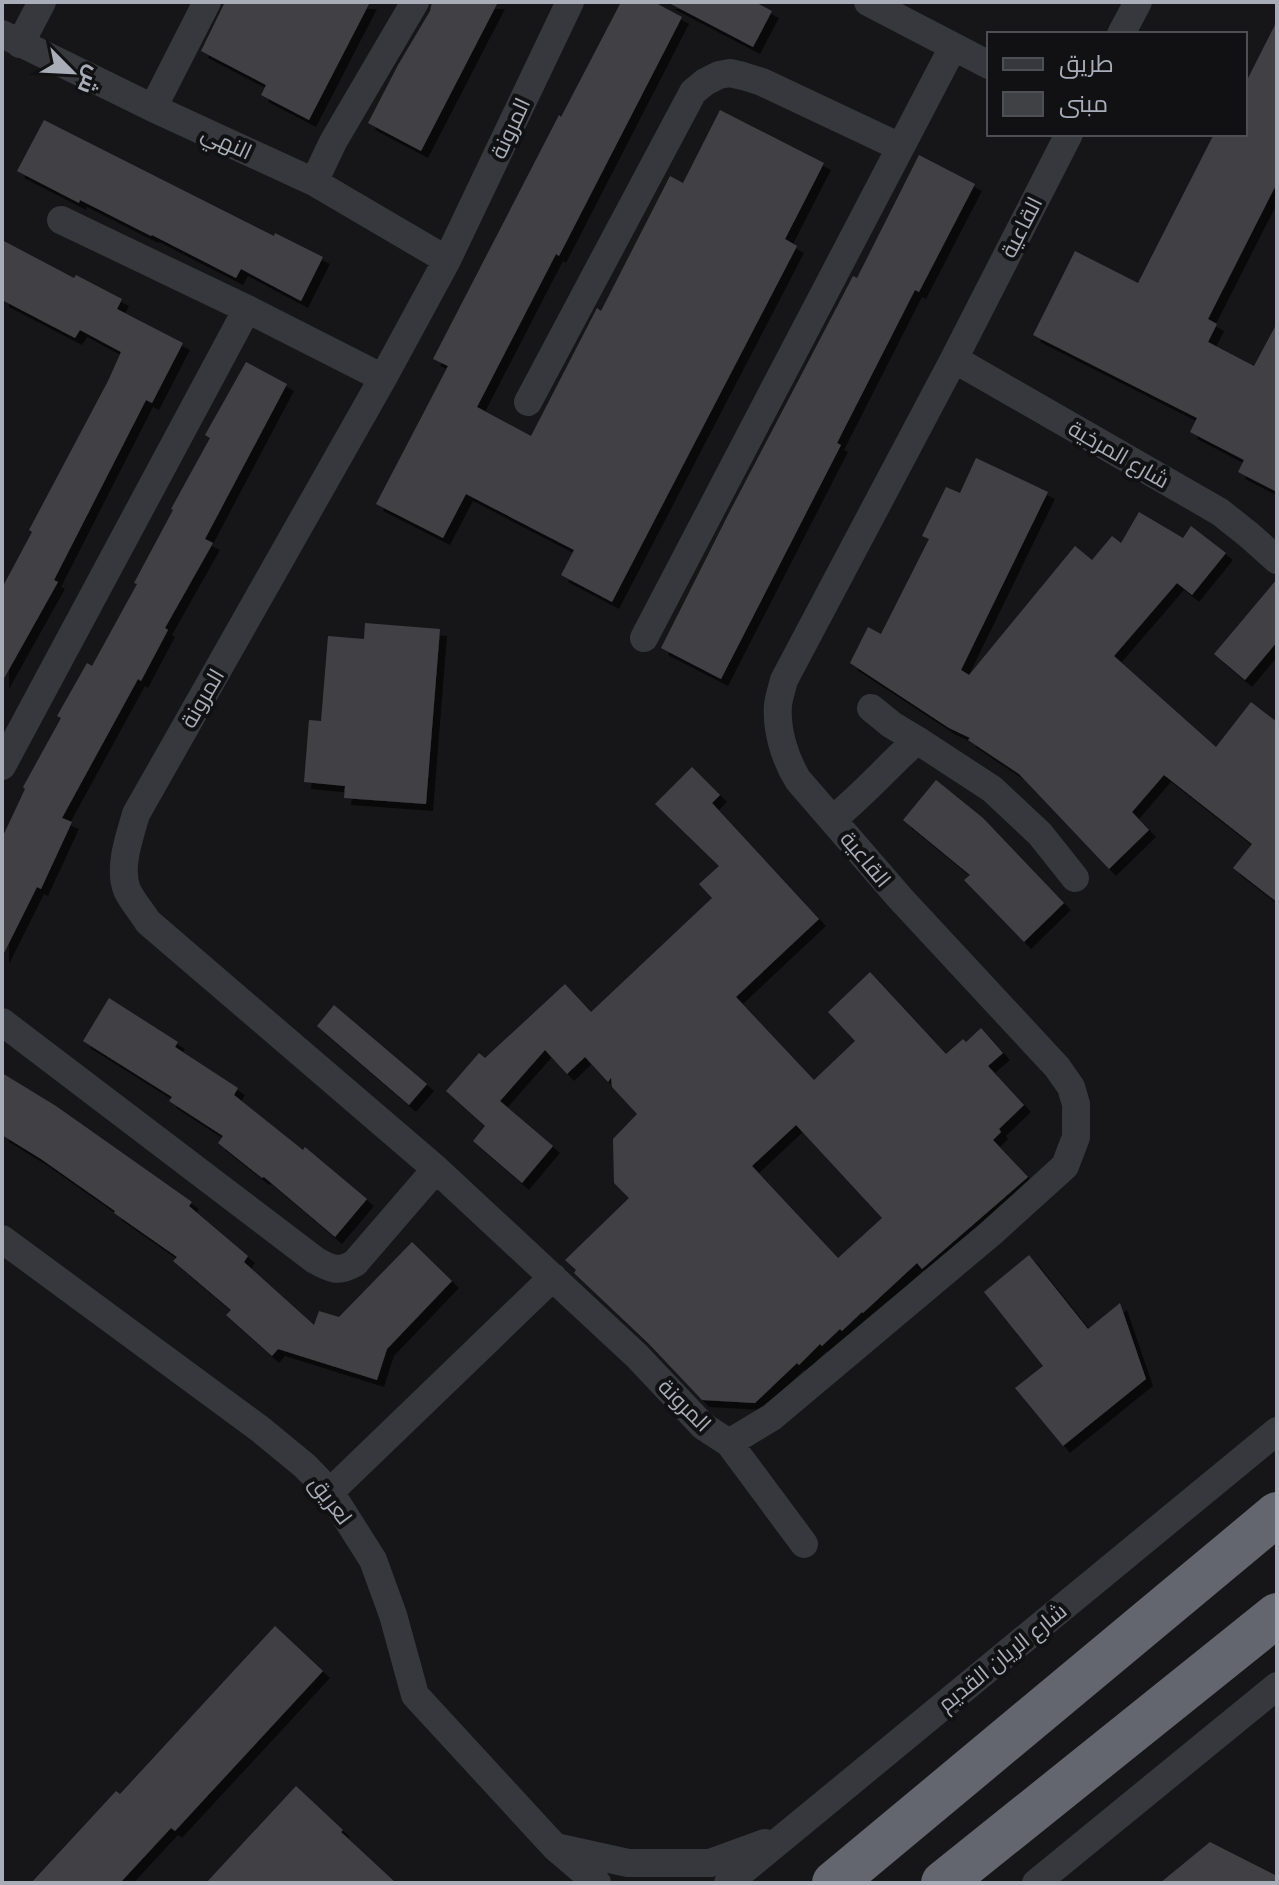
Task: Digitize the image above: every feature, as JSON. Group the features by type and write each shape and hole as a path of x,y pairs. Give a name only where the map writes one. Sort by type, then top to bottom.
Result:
{"highway":[{"path":"834,1883 1277,1514"},
{"path":"943,1883 1277,1615"}],"street":[{"path":"11,39 42,2"},
{"path":"153,108 207,2"},
{"path":"314,182 333,142 415,2"},
{"name":"المرونة","path":"570,2 447,260 136,814 124,871 126,888 148,922 436,1169 637,1356 703,1426 729,1443 804,1544"},
{"path":"868,2 987,64"},
{"path":"1122,32 1138,2"},
{"name":"النهي","path":"11,39 314,182 447,260"},
{"path":"644,638 953,47"},
{"path":"528,402 693,92 705,82 730,73 762,82 900,147"},
{"name":"القاعية","path":"729,1443 772,1417 991,1233 1065,1166 1076,1137 1076,1104 1071,1087 1057,1067 900,898 798,780 790,767 778,705 784,680 1068,136"},
{"path":"61,220 383,378"},
{"path":"2,766 247,309"},
{"name":"شارع المرخية","path":"954,359 1220,512 1277,560"},
{"path":"871,708 892,725 992,789 1040,834 1075,878"},
{"path":"833,819 855,802 917,740"},
{"path":"2,1022 315,1260 331,1269 345,1269 355,1263 436,1169"},
{"name":"لعريق","path":"2,1239 260,1429 305,1466 330,1492 373,1560 393,1615 415,1695 555,1847 597,1883"},
{"path":"330,1492 553,1277"},
{"name":"شارع الريان القديم","path":"728,1883 1277,1431"},
{"path":"1036,1883 1277,1686"},
{"path":"555,1847 628,1863 710,1863 785,1836"}],"building":[{"path":"225,2 370,2 309,120 261,95 266,85 201,51"},
{"path":"432,2 498,2 421,151 368,123 430,11"},
{"path":"621,2 654,2 682,17 477,407 531,436 597,308 601,311 670,176 683,183 720,110 824,163 785,239 797,246 612,602 561,575 574,550 466,494 443,538 376,504 448,366 433,359"},
{"path":"667,2 755,2 772,11 753,47"},
{"path":"1277,21 1277,183 1208,319 1217,324 1208,342 1254,366 1277,323 1277,492 1238,472 1244,460 1190,432 1197,418 1033,335 1075,251 1138,283 1213,136 1247,136 1247,80"},
{"path":"44,120 274,236 275,233 323,257 301,301 241,269 236,278 17,171"},
{"path":"919,155 975,184 919,292 915,290 837,443 841,445 721,679 661,648"},
{"path":"2,240 122,299 117,309 183,343 152,403 146,400 54,580 58,582 2,682 2,588 121,352 80,330 75,338 2,300"},
{"path":"246,362 287,384 205,539 213,543 165,628 168,630 62,818 72,822 41,889 37,887 2,957 2,838 25,789 23,787 61,718 57,716 87,663 92,666 137,584 134,583 210,438 205,435"},
{"path":"976,458 1048,492 961,670 969,675 1075,546 1092,560 1112,536 1121,543 1139,512 1183,538 1191,526 1226,553 1192,595 1177,583 1114,656 1216,747 1251,702 1277,722 1277,902 1233,868 1252,844 1164,775 1132,812 1149,830 1109,869 1019,774 968,740 970,738 949,728 850,663 868,627 881,634 929,539 922,536 946,487 960,493"},
{"path":"1277,579 1277,642 1245,680 1214,654"},
{"path":"365,623 440,629 426,804 344,798 345,786 304,782 309,720 321,721 328,636 364,639"},
{"path":"692,767 720,795 712,803 819,919 736,997 814,1080 855,1041 828,1012 870,972 946,1054 981,1028 1003,1053 988,1066 1024,1105 999,1129 1001,1132 993,1140 1028,1177 922,1269 917,1263 842,1331 840,1329 822,1346 820,1344 799,1365 797,1363 755,1403 702,1400 649,1344 574,1273 576,1270 565,1260 629,1198 614,1183 613,1139 637,1114 612,1087 611,1078 608,1082 585,1057 567,1074 545,1050 500,1101 553,1146 522,1183 473,1141 485,1126 446,1091 479,1053 485,1058 565,984 591,1012 712,898 699,884 719,866 655,804","holes":["796,1125 882,1218 838,1258 752,1166"]},
{"path":"936,780 983,818 1064,903 1024,942 964,880 970,875 903,820"},
{"path":"109,998 178,1042 175,1047 238,1088 234,1095 303,1150 305,1147 367,1199 335,1237 218,1143 223,1136 169,1101 172,1097 83,1041"},
{"path":"334,1005 427,1084 409,1105 317,1026"},
{"path":"2,1073 56,1106 192,1202 189,1206 248,1256 244,1262 314,1325 319,1311 339,1317 412,1242 452,1281 387,1349 377,1380 278,1349 272,1356 226,1315 231,1310 173,1261 177,1257 41,1159 2,1135"},
{"path":"1029,1255 1088,1329 1120,1303 1146,1379 1063,1446 1015,1388 1043,1366 984,1292"},
{"path":"275,1626 323,1671 175,1831 171,1828 120,1883 31,1883 116,1791 120,1794"},
{"path":"296,1786 343,1830 341,1832 396,1883 206,1883"},
{"path":"1210,1842 1277,1876 1277,1883 1160,1883"}]}
